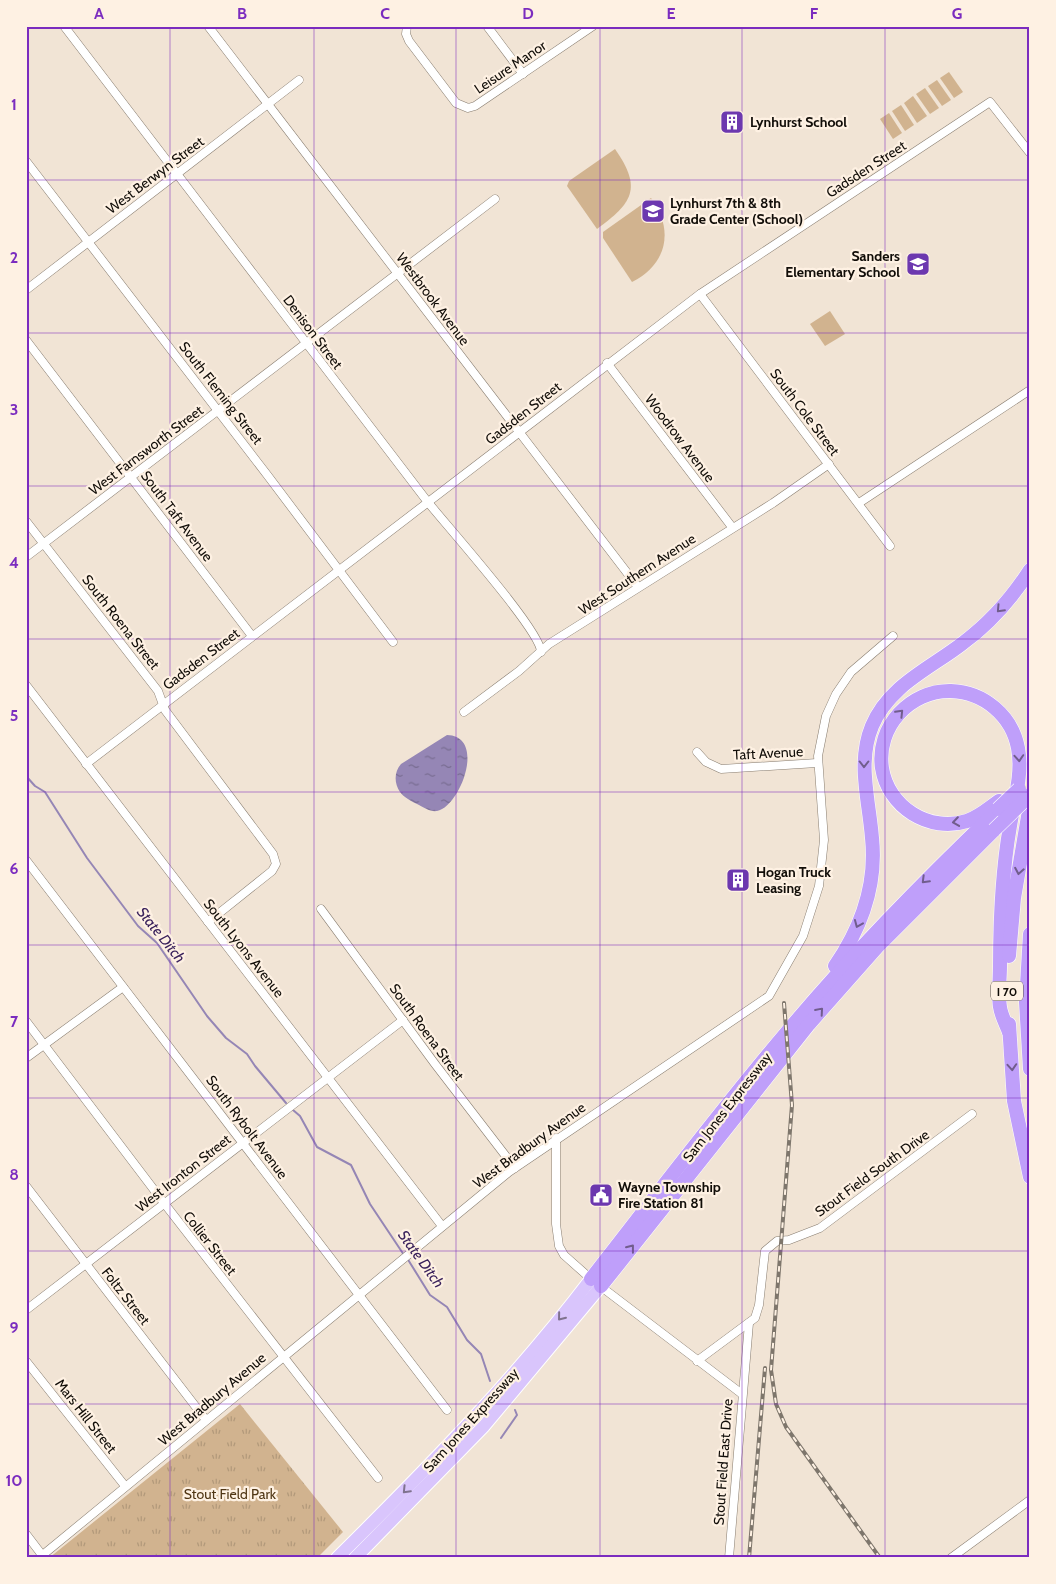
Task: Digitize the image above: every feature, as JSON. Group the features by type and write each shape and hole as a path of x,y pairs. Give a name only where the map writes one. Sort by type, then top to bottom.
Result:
{"highway":[{"path":"805,1010 852,939 862,917 870,889 873,845 864,765 868,735 876,718 900,688 984,626 1010,598 1030,570"},
{"path":"1009,1032 1000,1008 1000,957 1004,867 1020,769 1015,738 1007,721 997,710 982,699 961,692 949,691 925,696 914,701 895,717 884,740 882,761 889,788 904,808 925,820 947,824 971,819 999,805 1025,792"},
{"name":"Sam Jones Expressway","path":"596,1283 809,1024 877,947 994,830 1025,792 1030,779"},
{"name":"Sam Jones Expressway","path":"596,1283 742,1086 805,1010 890,915 999,805"},
{"name":"I 70","path":"1030,805 1014,898 1007,990 1014,1101 1030,1177"},
{"name":"I 70","path":"1030,934 1026,1002 1030,1069"}],"main road":[{"name":"Sam Jones Expressway","path":"337,1558 473,1419 596,1283"},
{"name":"Sam Jones Expressway","path":"355,1558 484,1426 596,1283"}],"street":[{"name":"Denison Street","path":"64,26 427,501 502,592 537,639 540,645 540,652"},
{"name":"Westbrook Avenue","path":"208,26 638,587"},
{"path":"487,26 523,74"},
{"path":"576,26 582,34"},
{"name":"Leisure Manor","path":"407,28 409,41 456,103 465,108 475,106 592,26"},
{"name":"West Berwyn Street","path":"26,290 299,80"},
{"name":"Gadsden Street","path":"86,764 607,363 700,294 990,102 1030,153"},
{"name":"South Fleming Street","path":"26,161 393,642"},
{"name":"West Farnsworth Street","path":"26,557 495,198"},
{"name":"South Cole Street","path":"700,294 890,546"},
{"name":"South Taft Avenue","path":"26,340 252,636"},
{"name":"Woodrow Avenue","path":"607,363 732,527"},
{"path":"859,503 1030,390"},
{"name":"West Southern Avenue","path":"464,712 519,671 549,644 732,527 773,503 830,464"},
{"name":"South Roena Street","path":"26,521 158,691 162,704 271,851 276,864 266,876 208,922"},
{"name":"West Bradbury Avenue","path":"40,1556 515,1168 556,1138 762,1001 775,988 803,936 819,886 824,840 818,763 820,738 831,705 845,681 861,662 893,636"},
{"name":"South Lyons Avenue","path":"26,685 442,1226"},
{"name":"Taft Avenue","path":"697,752 706,762 721,769 818,763"},
{"name":"South Rybolt Avenue","path":"26,860 447,1410"},
{"name":"South Roena Street","path":"321,909 515,1168"},
{"path":"26,1058 124,987"},
{"name":"West Ironton Street","path":"26,1310 403,1020"},
{"name":"Collier Street","path":"26,1022 282,1357 378,1478"},
{"name":"Stout Field South Drive","path":"749,1323 758,1312 765,1251 772,1243 804,1236 820,1228 972,1114"},
{"name":"Stout Field East Drive","path":"556,1138 555,1212 560,1246 568,1260 742,1394 729,1558"},
{"name":"Foltz Street","path":"26,1186 206,1420"},
{"path":"697,1361 749,1323"},
{"path":"742,1394 749,1323"},
{"name":"Mars Hill Street","path":"26,1361 126,1486"},
{"path":"951,1558 1030,1500"},
{"path":"26,1534 40,1556"}],"green space":[{"path":"949,72 963,92 954,98 940,78"},
{"path":"937,80 951,100 942,106 928,86"},
{"path":"925,88 939,108 930,114 916,94"},
{"path":"913,96 927,116 917,123 904,103"},
{"path":"901,105 914,125 905,131 892,111"},
{"path":"889,113 902,133 893,139 880,119"},
{"path":"615,149 629,175 630,194 619,211 597,229 567,186 569,181"},
{"path":"651,198 663,222 665,233 664,245 660,256 653,266 632,282 603,238 603,232"},
{"path":"830,311 845,334 825,346 810,324"},
{"name":"Stout Field Park","path":"240,1404 343,1532 317,1558 49,1558"}],"water":[{"path":"447,735 459,738 466,747 466,772 454,798 446,807 432,811 401,794 397,785 396,774 401,764"}],"waterway":[{"name":"State Ditch","path":"26,776 35,786 45,792 87,858 138,926 157,943 207,1016 226,1038 247,1054 286,1103"},
{"name":"State Ditch","path":"293,1110 300,1116 317,1147 351,1165 370,1204 404,1255"},
{"name":"State Ditch","path":"407,1258 430,1295 447,1307 467,1340 481,1354 490,1381"},
{"name":"State Ditch","path":"501,1438 517,1415 515,1410"}],"railway":[{"path":"784,1003 792,1105 771,1370 776,1404 786,1427 880,1558"},
{"path":"749,1558 765,1368"}],"place":[{"name":"Lynhurst School","path":"732,122"},
{"name":"Lynhurst 7th & 8th Grade Center (School)","path":"653,211"},
{"name":"Sanders Elementary School","path":"918,264"},
{"name":"Hogan Truck Leasing","path":"738,880"},
{"name":"Wayne Township Fire Station 81","path":"601,1195"}]}
